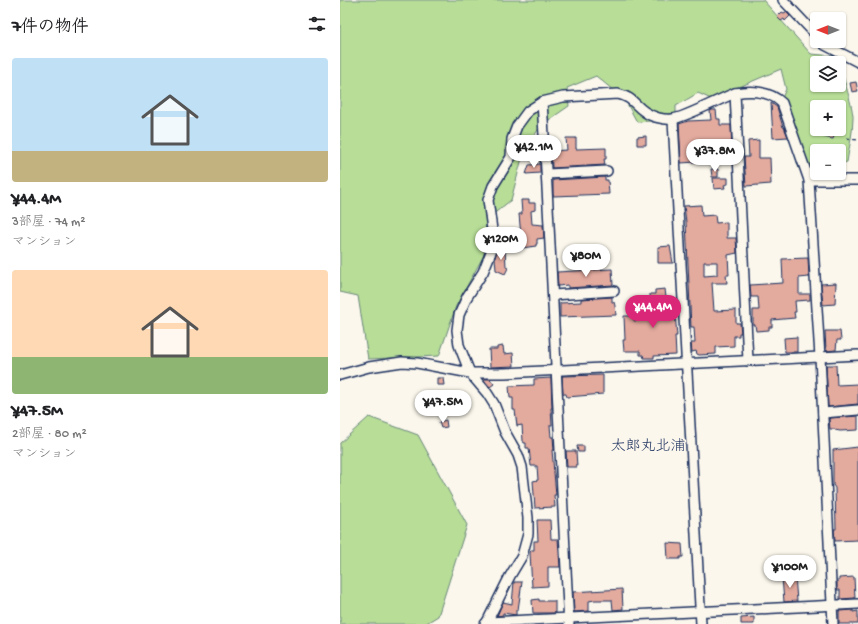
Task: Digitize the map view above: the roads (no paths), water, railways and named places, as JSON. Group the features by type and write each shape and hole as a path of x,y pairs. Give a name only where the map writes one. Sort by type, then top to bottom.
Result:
{"street":[{"path":"783,0 810,29"},
{"path":"831,48 858,62"},
{"path":"734,93 748,361"},
{"path":"833,624 832,605 823,413 820,357 809,180 782,103 776,97 766,93 734,93 673,120 658,117 646,112 632,99 618,94 563,97 542,102 528,111 517,126 512,139 511,157 493,186 488,200 488,211 493,237 491,252 483,272 467,297 459,315 457,330 459,345 470,373 494,404 505,432 518,455 522,467 528,518 528,534 522,556 486,623 569,622 700,612 832,605 858,604"},
{"path":"542,102 547,174 569,622"},
{"path":"673,120 701,624"},
{"path":"547,174 607,171"},
{"path":"809,180 858,180"},
{"path":"553,295 614,291"},
{"path":"340,375 369,367 402,362 418,363 470,373 504,373 858,355"},
{"path":"823,413 858,410"}],"district":[{"name":"太郎丸北浦","path":"648,445"}]}
